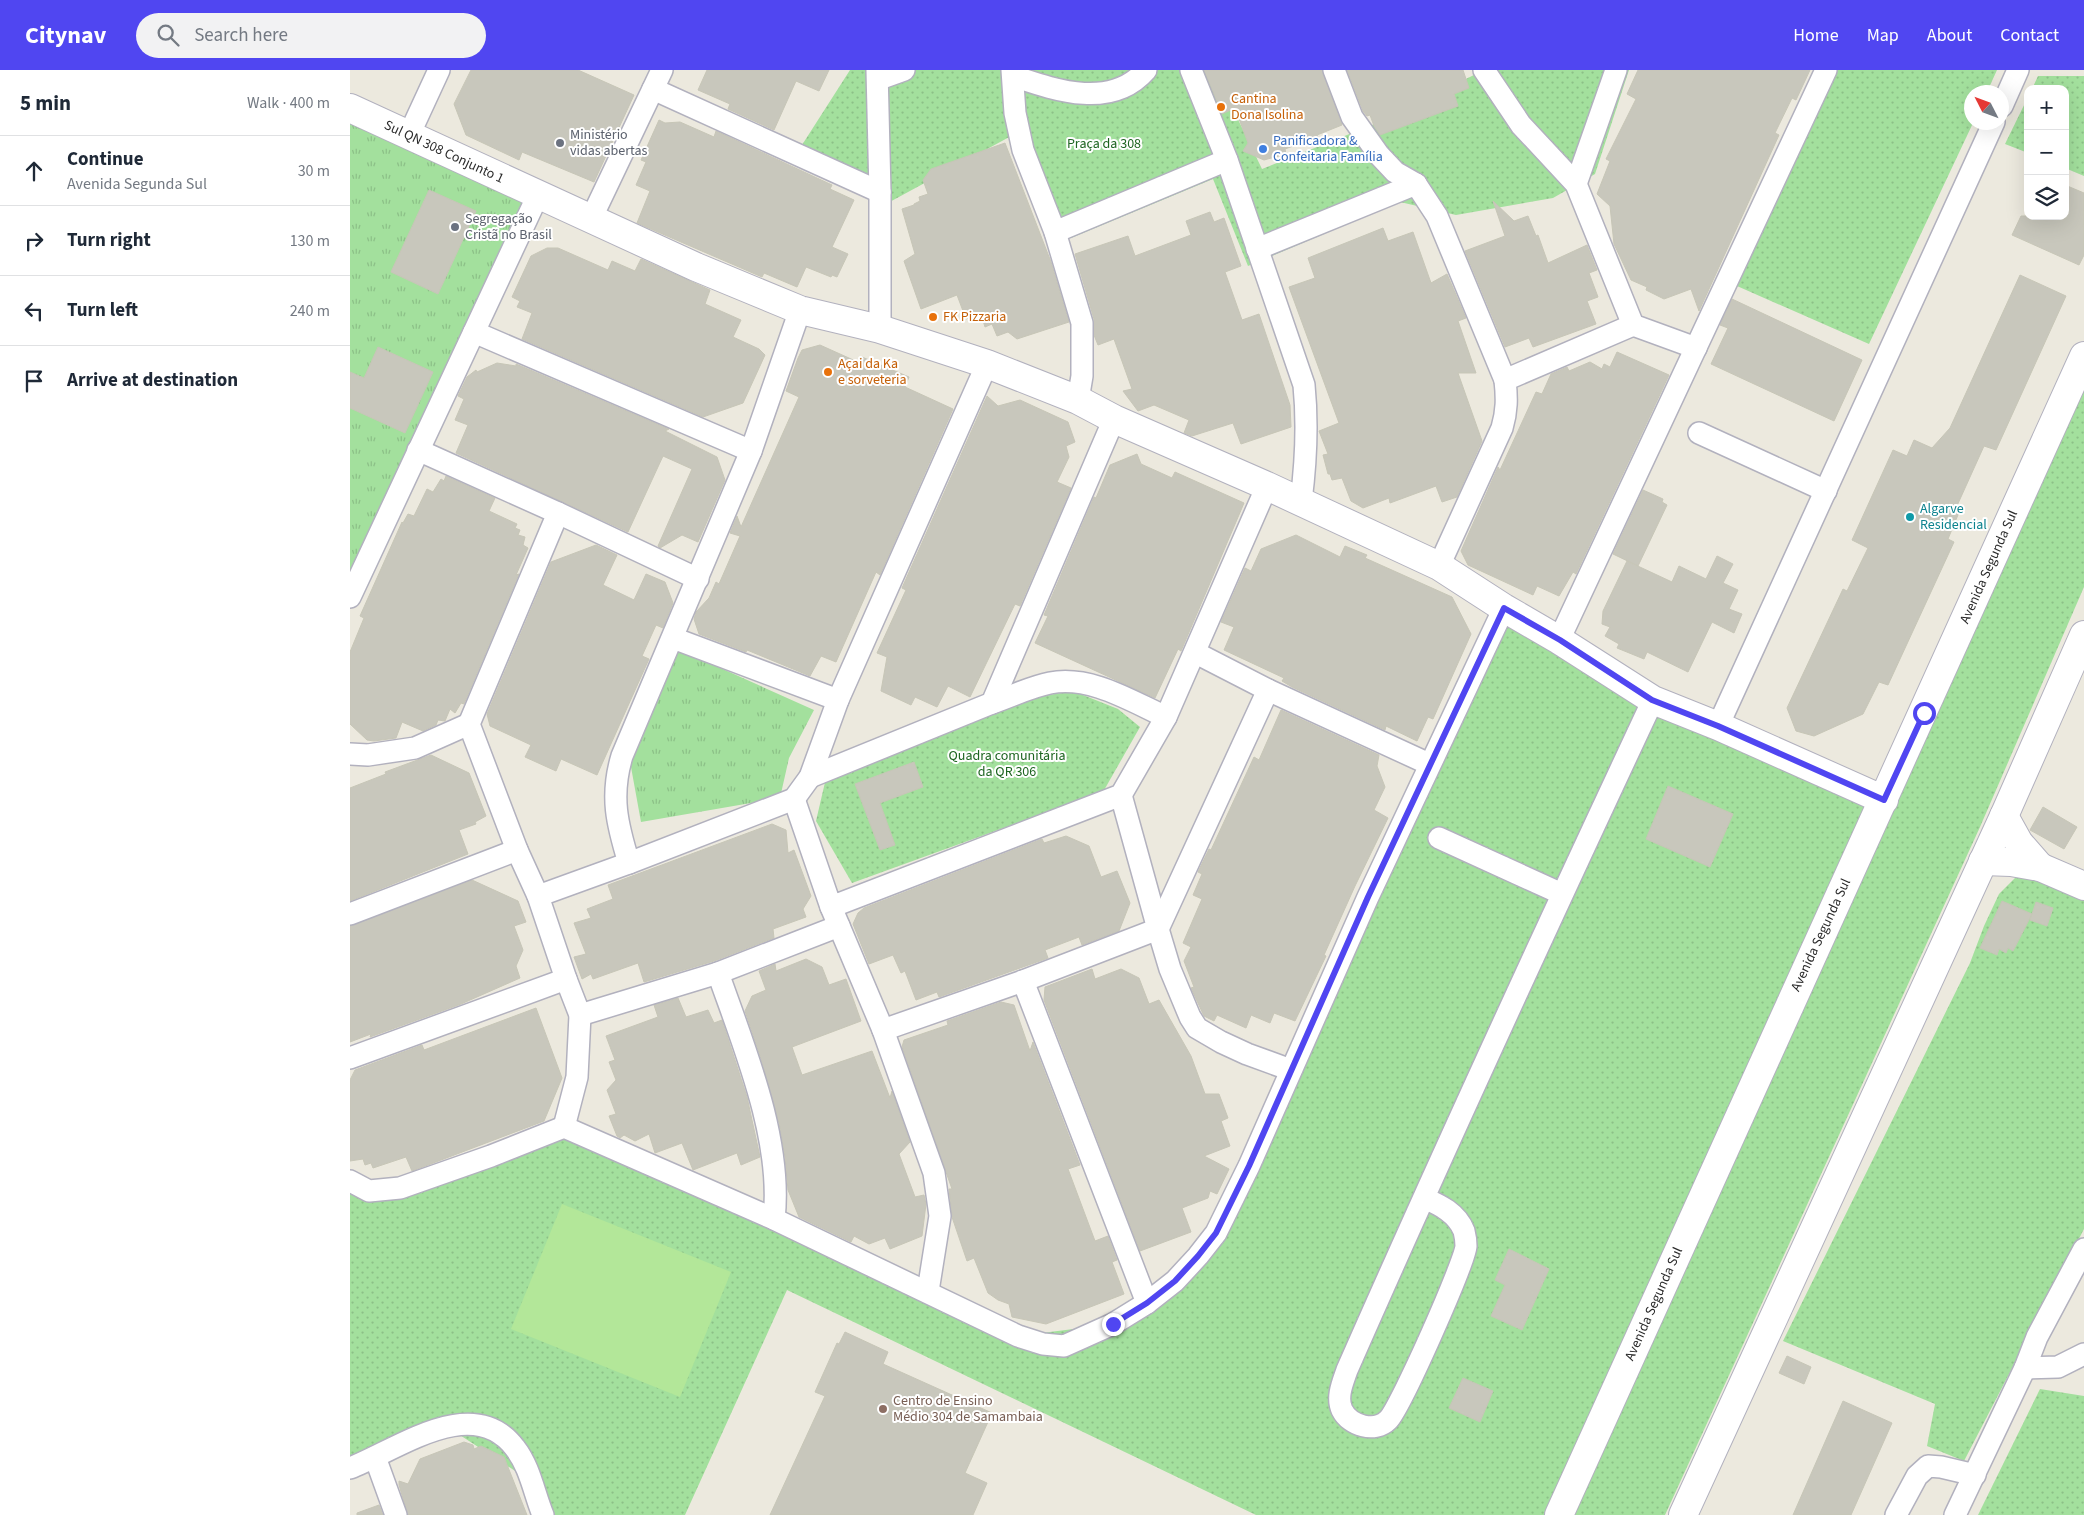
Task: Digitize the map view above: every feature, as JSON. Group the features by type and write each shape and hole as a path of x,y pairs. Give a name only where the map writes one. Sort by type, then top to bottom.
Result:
{"main road":[{"name":"Sul QN 308 Conjunto 1","path":"352,114 409,135 696,266 800,310 880,329 987,364 1078,400 1114,419 1301,501 1439,566 1504,608 1560,640 1652,700 1718,726 1884,800"},
{"name":"Avenida Segunda Sul","path":"1559,1515 2084,356"},
{"path":"1683,1515 2004,816 2084,635"},
{"path":"2004,816 2019,843 2040,867"},
{"path":"1982,862 2011,862 2040,867 2084,886"}],"street":[{"path":"409,135 439,70"},
{"path":"880,329 878,74 904,70"},
{"path":"1078,400 1082,376 1082,323 1055,232 1023,150 1015,113 1012,73 1057,91 1082,94 1099,93 1122,88 1139,78 1146,70"},
{"path":"1191,70 1227,160 1304,385 1307,410 1307,454 1301,501"},
{"path":"1334,70 1352,117 1395,172 1416,184 1437,216 1504,380 1507,400 1502,428 1439,566"},
{"path":"1484,70 1521,125 1576,184 1633,325"},
{"path":"1576,184 1616,70"},
{"path":"1560,640 1826,70"},
{"path":"2009,90 2018,70"},
{"path":"591,219 658,79 880,192"},
{"path":"1718,726 1990,130"},
{"path":"1055,232 1227,160"},
{"path":"1257,249 1416,184"},
{"path":"350,597 538,195"},
{"path":"630,863 617,824 616,775 622,756 751,451 800,310"},
{"path":"1504,380 1633,325 1696,348"},
{"path":"474,332 751,451"},
{"path":"538,896 630,863 794,799 810,777 838,700 987,364"},
{"path":"992,703 1114,419"},
{"path":"1699,433 1826,492"},
{"path":"418,450 698,579"},
{"path":"580,1015 718,974 835,917 1121,795 1166,717 1267,486"},
{"path":"350,754 368,755 415,748 468,724 558,513"},
{"path":"350,1181 369,1190 400,1188 492,1156 564,1127 774,1219 928,1291 1018,1336 1043,1344 1064,1346 1113,1324 1147,1303 1175,1281 1216,1233 1249,1166 1290,1070 1429,764 1504,608"},
{"path":"673,638 838,700"},
{"path":"1196,652 1268,690 1429,764"},
{"path":"810,777 992,703 1050,683 1070,682 1091,685 1166,717"},
{"path":"883,1030 1023,981 1158,930 1268,690"},
{"path":"1424,1198 1443,1206 1455,1216 1464,1232 1466,1247 1445,1300 1403,1394 1388,1420 1376,1427 1364,1426 1350,1420 1342,1410 1340,1388 1424,1198 1652,700"},
{"path":"468,724 517,850 538,896 580,1015 577,1077 564,1127"},
{"path":"1121,795 1158,930 1183,1004 1197,1028 1247,1054 1290,1070"},
{"path":"794,799 835,917 883,1030 934,1173 940,1216 928,1291"},
{"path":"1439,838 1562,894"},
{"path":"350,914 517,850"},
{"path":"718,974 764,1114 774,1166 776,1204 774,1219"},
{"path":"350,1058 566,979"},
{"path":"1023,981 1147,1303"},
{"path":"1956,1515 2025,1368 2037,1337 2084,1249"},
{"path":"2025,1368 2058,1368 2084,1354"},
{"path":"350,1468 446,1426 468,1423 483,1426 504,1436 515,1447 532,1482 543,1515"},
{"path":"375,1457 396,1515"},
{"path":"1896,1515 1917,1476 1928,1466 1975,1475"}],"green space":[{"name":"Praça da 308","path":"850,70 1214,70 1262,169 1377,123 1484,70 1629,70 1595,174 1553,198 1456,215 1400,202 1248,266 1213,179 1071,238 1013,135 886,204 793,159"},
{"path":"1835,70 1997,70 1990,85 1964,85 1964,130 1970,130 1869,344 1737,286"},
{"path":"2038,76 2084,76 2084,176 2069,170 2069,85 2034,85"},
{"path":"2024,105 2024,151 2005,144"},
{"path":"350,107 534,196 350,597"},
{"path":"2084,381 2084,587 1980,827 1665,1515 1568,1515"},
{"path":"1504,608 1559,640 1884,800 1559,1515 1256,1515 787,1290 685,1515 543,1515 532,1482 446,1426 350,1468 350,1181 369,1190 564,1127 1018,1336 1113,1324 1198,1256"},
{"path":"678,649 814,710 789,758 780,798 641,822 629,756"},
{"name":"Quadra comunitária da QR 306","path":"1073,691 1118,709 1140,727 1103,792 852,883 816,821 826,778 994,704"},
{"path":"2020,873 2053,883 2084,900 2084,1229 1964,1461 1927,1446 1935,1404 1783,1341 1970,963 1999,894"},
{"path":"562,1204 731,1272 680,1397 511,1329"},
{"path":"2040,1389 2084,1396 2084,1515 1978,1515"}],"building":[{"path":"471,70 578,70 634,95 594,182 522,152 519,160 466,135 454,104"},
{"path":"707,70 829,70 819,91 796,81 774,130 728,109 730,104 698,90"},
{"path":"1204,70 1322,70 1342,125 1317,135 1318,137 1285,149 1286,154 1264,160 1243,151 1248,143 1235,108 1222,114"},
{"path":"1347,70 1463,70 1469,88 1454,94 1458,106 1380,135 1370,115 1367,116 1363,111"},
{"path":"1638,70 1810,70 1796,100 1792,98 1775,133 1779,135 1699,311 1691,289 1664,299 1646,290 1647,287 1631,280 1614,244 1610,206 1597,194 1610,161 1606,159 1636,99 1627,94"},
{"path":"659,120 665,123 680,122 714,137 716,131 832,185 830,189 854,200 832,247 848,254 837,277 832,275 831,277 806,267 797,287 764,273 762,277 637,223 650,191 636,185 646,162 641,160"},
{"path":"1005,143 1051,262 1069,322 1017,339 1008,332 997,336 992,324 985,327 981,314 966,319 957,295 921,309 904,261 915,254 902,209 914,205 920,201 919,197 928,194 923,180 931,169"},
{"path":"2069,187 2084,193 2084,255 2079,265 2012,235 2021,216 2024,216 2024,220 2069,220"},
{"path":"429,190 476,211 438,294 391,272"},
{"path":"1493,201 1514,221 1528,216 1536,236 1538,235 1548,263 1587,245 1597,270 1589,273 1598,297 1587,301 1596,324 1533,347 1529,338 1505,347 1465,251 1505,236"},
{"path":"1210,212 1214,222 1224,218 1241,266 1225,272 1242,320 1259,314 1290,405 1291,427 1241,444 1233,423 1192,436 1184,433 1189,420 1154,405 1138,411 1123,391 1132,389 1114,339 1098,345 1094,335 1094,319 1075,254 1128,236 1135,256 1191,235 1186,221"},
{"path":"1383,228 1388,241 1413,232 1431,283 1447,274 1466,318 1458,321 1476,373 1458,373 1482,441 1457,497 1442,502 1436,486 1390,503 1389,498 1363,508 1351,501 1342,478 1332,480 1330,474 1328,474 1323,455 1328,454 1319,431 1339,423 1289,287 1315,278 1308,258"},
{"path":"547,248 558,248 608,270 612,261 635,271 641,259 710,290 705,304 741,320 733,337 759,349 765,355 743,403 703,417 522,339 532,313 517,307 520,301 512,297 531,256"},
{"path":"2020,275 2066,296 1996,450 1984,446 1956,508 1960,510 1948,539 1954,542 1888,685 1879,682 1863,714 1814,736 1796,731 1787,708 1843,589 1847,591 1868,548 1852,540 1893,450 1907,456 1914,440 1932,448 1950,428"},
{"path":"1732,299 1862,360 1834,421 1711,364 1728,328 1720,325"},
{"path":"820,345 860,363 862,357 909,377 905,387 953,409 880,575 876,572 836,662 821,656 810,676 747,650 746,652 699,634 694,619 696,612 709,598 716,582 719,584 740,536 730,533 737,516 741,527 799,397 786,391 798,358 802,350"},
{"path":"378,347 433,372 405,433 350,408 350,372 364,378"},
{"path":"1617,352 1669,375 1576,574 1573,572 1559,596 1537,586 1533,595 1468,565 1461,551 1498,467 1500,470 1536,392 1542,394 1551,374 1567,367 1569,371 1590,362 1602,369 1604,364 1610,367"},
{"path":"497,363 516,366 516,364 669,429 665,431 717,457 725,480 698,542 682,535 660,548 658,546 692,469 663,456 628,532 456,453 468,425 455,420 464,399 458,396 467,377 476,370 477,372"},
{"path":"987,396 998,406 1020,400 1068,422 1075,442 1066,446 1069,457 1057,482 1071,488 1020,606 1015,604 970,697 948,686 937,707 915,697 911,705 881,691 887,657 877,653 906,590 902,588"},
{"path":"1137,454 1141,464 1172,478 1175,472 1244,503 1181,651 1178,649 1155,698 1035,643 1048,616 1044,615 1094,497 1096,498 1110,465"},
{"path":"446,476 495,498 489,511 517,524 515,528 520,530 518,535 525,537 523,545 528,548 516,575 519,574 464,704 461,703 455,713 450,709 445,721 438,720 436,725 423,731 402,722 396,738 367,740 350,724 350,652 364,618 360,616 402,522 408,514 414,516 427,489 433,492 441,479 444,481"},
{"path":"1643,490 1663,499 1662,502 1667,505 1638,566 1613,554"},
{"path":"1296,535 1340,557 1345,546 1367,555 1365,558 1452,597 1471,634 1433,719 1428,717 1417,741 1386,726 1385,730 1292,687 1282,681 1284,678 1224,650 1234,627 1221,622 1245,568 1251,571 1261,549"},
{"path":"596,545 617,555 603,585 634,600 646,574 665,582 673,603 663,628 656,625 642,656 649,659 597,775 561,759 556,771 525,757 531,745 490,726 487,714 551,562"},
{"path":"1717,556 1733,564 1723,583 1738,590 1729,609 1742,614 1734,633 1712,622 1688,672 1647,652 1644,659 1617,648 1619,644 1605,636 1610,627 1602,624 1603,611 1627,561 1672,582 1679,566 1706,579"},
{"path":"1281,710 1379,755 1377,766 1385,787 1374,810 1388,818 1355,886 1324,955 1326,956 1295,1021 1274,1013 1270,1023 1251,1015 1246,1028 1217,1015 1214,1021 1204,1016 1191,988 1194,987 1184,961 1191,947 1183,943 1202,899 1193,895 1202,874 1198,872 1209,849 1211,850 1254,757 1259,760"},
{"path":"431,755 469,773 486,816 475,822 476,824 459,830 468,854 350,901 350,788 386,774 385,772"},
{"path":"914,762 923,787 880,803 895,845 880,850 855,784"},
{"path":"1668,786 1733,814 1710,867 1646,839"},
{"path":"2043,807 2077,827 2064,849 2030,830"},
{"path":"772,824 786,830 788,853 794,850 811,896 803,909 806,917 773,929 774,938 714,961 644,982 638,963 593,979 591,974 582,979 574,957 586,954 574,923 591,918 587,909 613,899 608,885"},
{"path":"1066,836 1089,846 1101,877 1117,871 1130,903 1119,931 1082,945 1079,937 1045,950 1048,958 939,997 937,992 916,1000 905,971 901,973 893,955 869,964 853,924 858,913 864,908 1042,839 1044,843"},
{"path":"472,880 518,901 526,922 514,926 523,950 516,966 520,978 461,1004 370,1037 371,1034 350,1042 350,926"},
{"path":"2002,901 2032,914 2013,951 2008,948 2006,953 1999,949 1997,955 1980,948"},
{"path":"2036,902 2053,908 2047,926 2030,920"},
{"path":"806,959 822,967 829,985 846,979 861,1021 792,1047 802,1075 872,1051 890,1098 892,1091 910,1142 899,1154 915,1197 924,1195 926,1204 922,1236 890,1249 885,1238 869,1244 854,1236 851,1242 799,1217 788,1190 779,1123 745,1011 752,996 766,990 759,971 775,964 776,971"},
{"path":"1092,969 1095,979 1121,969 1139,978 1149,1004 1159,1000 1191,1056 1205,1094 1219,1094 1228,1118 1221,1121 1230,1146 1204,1156 1229,1169 1217,1194 1210,1191 1208,1198 1182,1208 1191,1232 1140,1251 1044,1000 1045,987"},
{"path":"678,998 686,1017 708,1010 714,1023 722,1020 747,1097 760,1157 741,1165 737,1153 693,1170 682,1143 655,1153 649,1134 635,1141 624,1135 620,1138 617,1136 609,1116 616,1114 607,1090 616,1080 609,1062 615,1060 606,1036 658,1017 654,1005"},
{"path":"1001,1002 1014,1005 1030,1051 1033,1042 1080,1165 1068,1169 1095,1241 1108,1236 1117,1260 1112,1262 1124,1294 1046,1324 1012,1317 1009,1304 998,1300 988,1293 974,1258 967,1261 952,1217 949,1189 952,1189 902,1047 904,1040 948,1025 947,1021"},
{"path":"536,1008 562,1078 544,1121 412,1171 406,1157 373,1168 371,1163 365,1165 363,1159 350,1161 350,1080 355,1070 422,1045 424,1050"},
{"path":"1509,1249 1549,1269 1522,1330 1491,1316 1505,1285 1495,1280"},
{"path":"845,1332 888,1352 883,1364 992,1413 965,1473 987,1483 973,1515 770,1515 825,1396 815,1392 837,1343 839,1344"},
{"path":"1787,1356 1811,1367 1804,1384 1779,1373"},
{"path":"1463,1378 1493,1391 1480,1422 1449,1408"},
{"path":"1843,1401 1892,1423 1851,1515 1793,1515"},
{"path":"464,1442 473,1445 474,1449 481,1446 504,1457 527,1515 408,1515 399,1481 408,1484 420,1459"},
{"path":"379,1505 383,1515 357,1515 357,1513"}],"place":[{"name":"Cantina Dona Isolina","path":"1221,107"},
{"name":"Ministério vidas abertas","path":"560,143"},
{"name":"Panificadora & Confeitaria Família","path":"1263,149"},
{"name":"Segregação Cristã no Brasil","path":"455,227"},
{"name":"FK Pizzaria","path":"933,317"},
{"name":"Açai da Ka e sorveteria","path":"828,372"},
{"name":"Algarve Residencial","path":"1910,517"},
{"name":"Centro de Ensino Médio 304 de Samambaia","path":"883,1409"}],"route":[{"path":"1113,1324 1147,1303 1175,1281 1216,1233 1249,1166 1290,1070 1429,764 1504,608 1560,640 1652,700 1718,726 1884,800 1924,713"}]}
